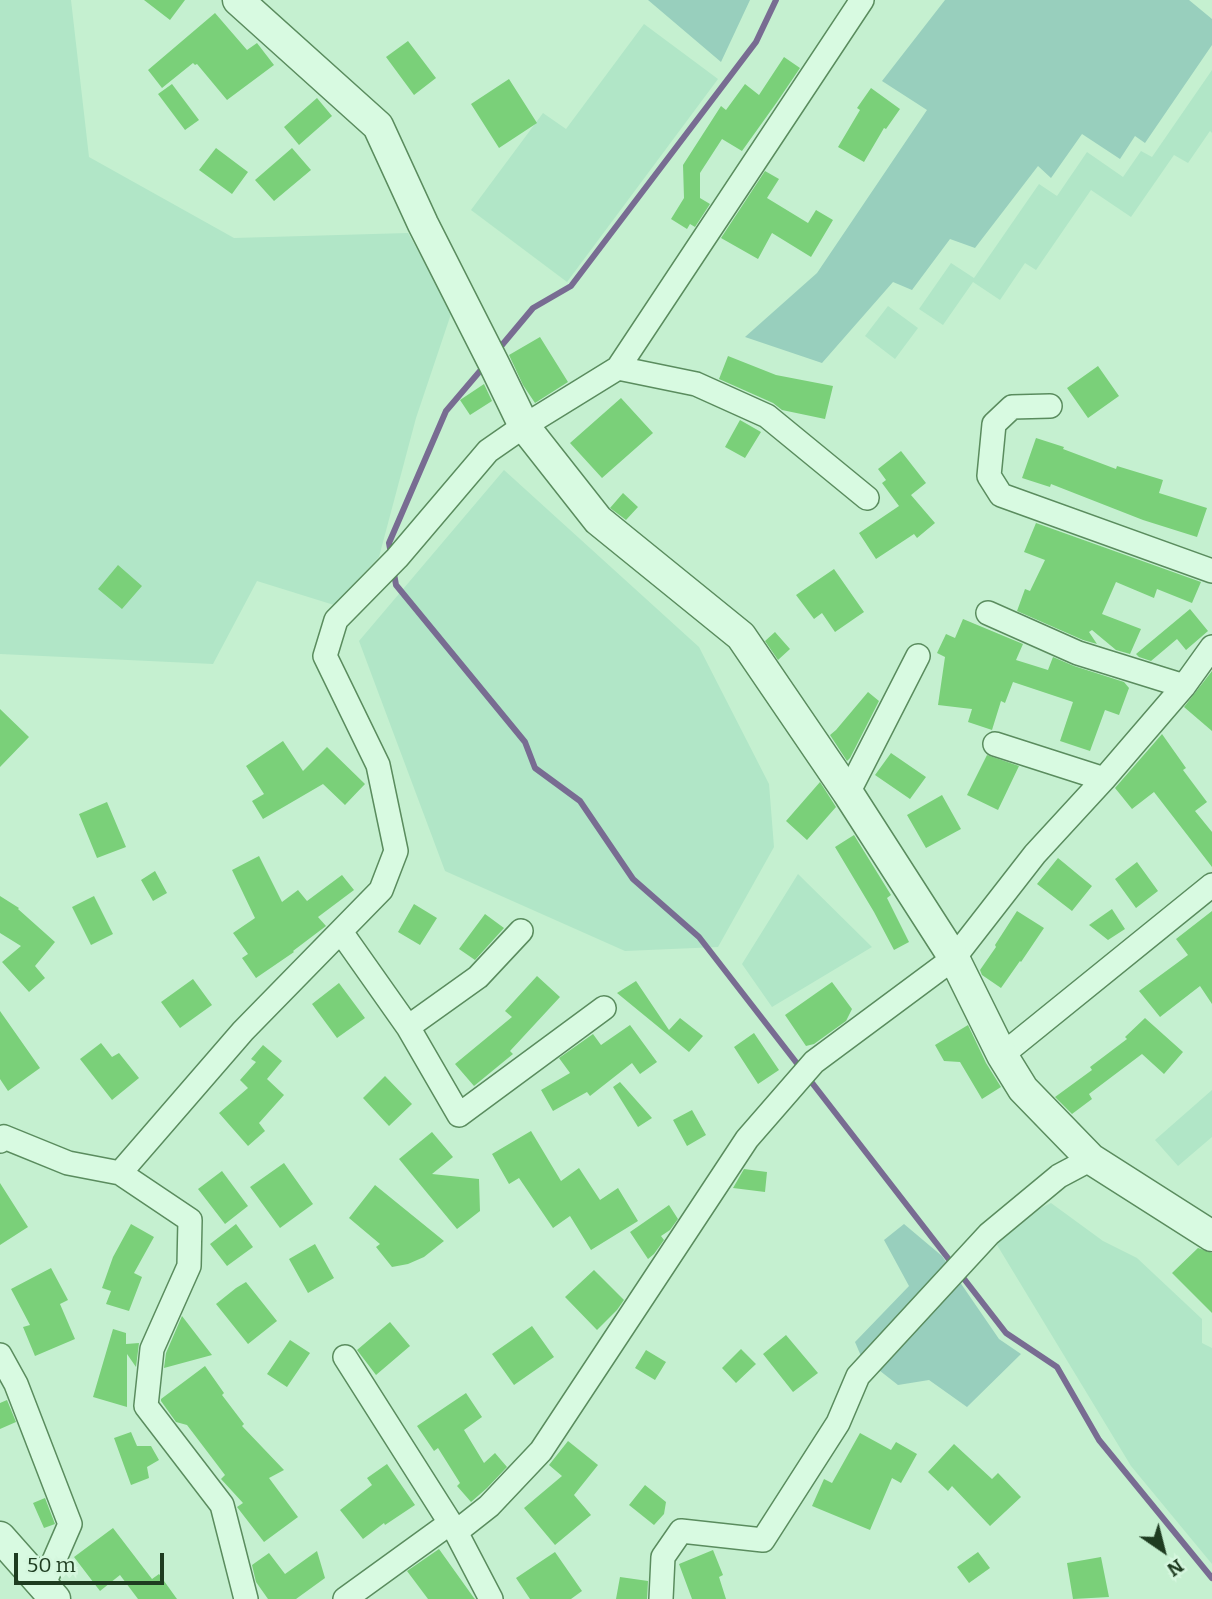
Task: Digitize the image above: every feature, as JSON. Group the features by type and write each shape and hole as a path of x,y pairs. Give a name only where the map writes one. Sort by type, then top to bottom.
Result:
{"street":[{"path":"238,0 378,126 423,224 524,426 598,520 741,636 848,793 954,958 1002,1055 1023,1089 1091,1160 1212,1236"},
{"path":"120,1173 243,1031 381,890 396,851 379,765 325,656 336,620 392,563 488,451 618,368 862,0"},
{"path":"618,368 696,384 767,416 867,498"},
{"path":"1050,406 1012,407 994,424 989,476 1001,495 1212,571"},
{"path":"988,613 1078,653 1184,686"},
{"path":"345,1599 489,1506 541,1451 747,1139 814,1062 954,958 1035,854 1184,686 1212,648"},
{"path":"848,793 918,656"},
{"path":"995,744 1104,779"},
{"path":"1002,1055 1212,885"},
{"path":"408,1027 478,977 521,931"},
{"path":"341,932 408,1027 459,1115 604,1008"},
{"path":"0,1141 4,1138 68,1163 120,1173 190,1220 189,1266 152,1349 146,1406 222,1505 246,1599"},
{"path":"661,1599 663,1557 681,1531 762,1540 838,1423 858,1376 989,1234 1059,1176 1091,1160"},
{"path":"0,1355 16,1384 71,1524 49,1593"},
{"path":"345,1357 453,1528 491,1599"},
{"path":"0,1537 49,1593"}],"green space":[{"path":"0,0 71,0 89,157 234,238 408,233 452,311 416,418 379,557 334,605 257,581 213,664 0,654"},
{"path":"644,24 718,79 567,282 471,210 543,113 566,129"},
{"path":"1212,70 1212,133 1210,131 1188,163 1174,155 1131,217 1091,190 1036,270 1025,263 1000,300 973,282 943,325 919,309 951,263 974,278 1039,184 1057,196 1087,152 1123,177 1141,151 1152,157"},
{"path":"888,306 918,328 895,359 865,336"},
{"path":"504,470 699,647 769,784 774,847 718,947 625,951 445,871 359,641"},
{"path":"798,874 872,947 772,1007 742,964"},
{"path":"1212,1090 1212,1137 1178,1166 1155,1140"},
{"path":"1051,1203 1103,1241 1137,1258 1202,1319 1202,1343 1212,1348 1212,1564 1131,1466 994,1240 1021,1218"}],"shaded area":[{"path":"648,0 750,0 721,62"},
{"path":"945,0 1189,0 1212,19 1212,45 1145,143 1135,136 1120,159 1082,134 1051,178 1038,166 975,248 950,239 912,290 893,282 822,363 745,337 817,273 927,110 882,81"},
{"path":"904,1224 942,1256 999,1339 1021,1354 967,1407 929,1380 898,1385 861,1356 855,1342 909,1286 884,1240"}],"building":[{"path":"144,0 185,0 170,20"},
{"path":"215,13 247,50 257,43 274,65 227,100 197,64 193,63 162,88 148,70"},
{"path":"408,41 436,78 414,95 386,57"},
{"path":"784,57 800,68 742,151 722,139 700,173 700,198 710,204 695,227 690,224 687,229 671,219 684,198 683,165 721,106 726,110 745,84 759,95"},
{"path":"509,79 537,123 499,148 471,104"},
{"path":"172,84 199,120 185,130 158,94"},
{"path":"871,88 900,109 886,129 884,128 864,162 838,147 860,110 857,108"},
{"path":"317,98 332,116 299,145 284,127"},
{"path":"216,148 248,172 232,194 199,170"},
{"path":"292,148 311,170 274,201 255,180"},
{"path":"765,171 779,179 767,198 808,223 816,210 833,220 811,257 772,233 758,259 721,238"},
{"path":"540,337 568,382 535,403 509,355"},
{"path":"728,356 776,375 833,386 825,419 782,410 773,403 719,379"},
{"path":"1098,366 1119,396 1088,418 1067,388"},
{"path":"484,384 492,401 470,415 460,400"},
{"path":"621,398 653,433 602,478 570,443"},
{"path":"740,420 761,432 745,458 725,447"},
{"path":"1036,438 1116,469 1117,466 1163,480 1159,493 1207,508 1197,537 1143,520 1051,484 1050,487 1022,478"},
{"path":"901,451 926,483 911,495 935,523 917,538 914,534 876,559 859,533 899,506 882,483 886,480 878,469"},
{"path":"623,493 638,507 626,520 610,508"},
{"path":"1036,523 1201,582 1192,603 1157,589 1154,598 1116,582 1102,614 1141,629 1130,654 1116,650 1092,630 1089,632 1097,644 1017,611 1025,589 1030,591 1045,560 1024,552"},
{"path":"118,565 142,586 122,609 98,589"},
{"path":"834,569 864,612 835,632 822,613 814,619 796,595"},
{"path":"1190,609 1208,631 1186,650 1177,639 1151,661 1136,654"},
{"path":"963,619 1023,644 1016,660 1048,670 1053,657 1124,682 1129,688 1119,715 1105,710 1090,751 1060,741 1073,702 1013,682 1005,703 1001,701 992,730 968,722 972,709 938,705 945,657 937,653 946,634 955,638"},
{"path":"775,632 790,649 778,660 765,641"},
{"path":"1212,671 1212,731 1184,707"},
{"path":"868,692 879,701 847,761 830,735"},
{"path":"0,709 29,737 0,767"},
{"path":"1162,734 1186,768 1183,770 1207,802 1195,811 1212,832 1212,867 1154,792 1132,809 1115,788"},
{"path":"283,741 303,771 327,747 365,784 345,805 323,784 263,819 252,801 264,794 246,766"},
{"path":"891,753 926,777 910,799 875,775"},
{"path":"987,755 1019,766 998,810 967,795"},
{"path":"820,782 836,807 807,840 786,821"},
{"path":"942,795 961,829 926,848 907,815"},
{"path":"107,802 126,847 97,858 79,814"},
{"path":"854,835 891,895 887,898 909,942 894,950 835,847"},
{"path":"259,856 282,902 298,890 307,901 342,875 354,890 318,917 326,926 256,978 242,958 248,954 233,933 255,918 232,870"},
{"path":"1058,858 1092,886 1072,911 1037,884"},
{"path":"1137,862 1158,891 1136,908 1115,879"},
{"path":"155,871 167,893 153,901 141,880"},
{"path":"0,896 19,908 55,942 35,966 45,978 29,992 2,962 21,946 0,933"},
{"path":"94,896 113,934 91,945 72,907"},
{"path":"414,904 437,918 420,945 398,932"},
{"path":"1112,909 1125,929 1108,940 1089,925"},
{"path":"1017,911 1044,928 1001,988 982,975 980,970"},
{"path":"1212,911 1212,1004 1200,986 1160,1017 1139,991 1188,955 1176,939"},
{"path":"485,914 504,928 475,960 459,949"},
{"path":"537,976 560,997 510,1051 513,1054 474,1086 455,1064 512,1017 505,1011"},
{"path":"193,979 212,1005 180,1028 161,1002"},
{"path":"636,981 669,1030 680,1018 703,1036 689,1052 617,993"},
{"path":"832,982 852,1009 846,1021 814,1044 806,1046 785,1015"},
{"path":"339,983 365,1018 337,1038 312,1004"},
{"path":"0,1011 40,1068 8,1091 0,1079"},
{"path":"1145,1018 1183,1052 1164,1074 1142,1054 1089,1094 1092,1099 1072,1114 1055,1097 1092,1070 1090,1067 1127,1039 1125,1037"},
{"path":"630,1025 657,1062 640,1074 632,1063 590,1096 587,1092 553,1111 541,1090 570,1073 559,1058 593,1034 601,1045"},
{"path":"968,1025 1001,1087 982,1099 960,1062 944,1061 935,1045"},
{"path":"754,1033 779,1070 758,1084 734,1047"},
{"path":"101,1043 112,1057 119,1053 139,1078 112,1100 80,1059"},
{"path":"263,1045 282,1061 267,1079 284,1095 259,1123 265,1131 248,1146 219,1113 248,1088 240,1080 256,1062 251,1059"},
{"path":"385,1076 412,1104 389,1126 363,1098"},
{"path":"620,1082 652,1118 638,1127 613,1087"},
{"path":"692,1110 706,1135 687,1146 673,1120"},
{"path":"531,1131 561,1181 579,1168 600,1200 618,1188 638,1221 591,1250 570,1216 553,1228 519,1178 509,1184 492,1154"},
{"path":"432,1132 453,1157 432,1174 479,1179 480,1211 457,1229 399,1159"},
{"path":"284,1163 313,1204 280,1228 250,1187"},
{"path":"744,1169 767,1172 765,1192 733,1188"},
{"path":"222,1171 248,1206 225,1224 198,1189"},
{"path":"0,1183 28,1227 0,1245"},
{"path":"375,1185 444,1241 424,1257 392,1267 376,1247 380,1244 349,1218"},
{"path":"669,1205 678,1219 670,1230 661,1236 664,1240 648,1259 630,1232"},
{"path":"131,1224 154,1237 134,1273 142,1277 129,1311 106,1304 111,1291 102,1288 113,1257"},
{"path":"236,1224 253,1247 227,1266 210,1244"},
{"path":"315,1244 334,1278 308,1293 289,1259"},
{"path":"1198,1248 1212,1253 1212,1313 1172,1273"},
{"path":"51,1268 68,1300 60,1304 75,1339 35,1356 23,1327 30,1325 11,1289"},
{"path":"594,1270 624,1300 597,1330 565,1297"},
{"path":"246,1282 277,1321 248,1344 216,1304"},
{"path":"182,1316 212,1355 164,1368 166,1353"},
{"path":"390,1322 410,1346 376,1375 357,1350"},
{"path":"532,1326 554,1357 514,1385 492,1354"},
{"path":"113,1329 126,1333 126,1344 139,1343 136,1367 127,1354 127,1407 93,1397"},
{"path":"786,1335 818,1373 793,1392 763,1354"},
{"path":"290,1340 310,1353 287,1387 267,1374"},
{"path":"741,1349 756,1364 736,1383 722,1368"},
{"path":"646,1350 666,1362 655,1380 635,1368"},
{"path":"205,1366 244,1424 242,1426 284,1470 269,1478 298,1517 264,1542 237,1507 243,1503 221,1479 225,1475 187,1425 176,1422 161,1401"},
{"path":"466,1393 482,1417 464,1430 484,1463 495,1453 507,1467 471,1502 457,1486 460,1483 438,1448 434,1451 417,1426"},
{"path":"7,1400 16,1422 0,1429 0,1403"},
{"path":"131,1432 137,1446 151,1446 159,1460 147,1467 149,1478 131,1485 114,1438"},
{"path":"860,1433 891,1450 896,1442 917,1454 901,1483 892,1478 870,1530 812,1506 824,1479 832,1483"},
{"path":"568,1441 598,1465 574,1495 591,1515 555,1545 524,1508 562,1476 549,1465"},
{"path":"954,1444 992,1479 998,1473 1021,1497 990,1526 952,1486 948,1491 928,1472"},
{"path":"387,1464 415,1505 363,1539 340,1510 372,1485 367,1478"},
{"path":"645,1485 666,1502 664,1514 654,1525 629,1505"},
{"path":"45,1498 55,1524 44,1528 33,1503"},
{"path":"113,1528 152,1579 159,1574 177,1599 138,1599 120,1575 100,1591 74,1557"},
{"path":"439,1549 475,1599 428,1599 407,1571"},
{"path":"713,1550 723,1575 719,1577 726,1599 692,1599 679,1564"},
{"path":"317,1551 325,1578 296,1599 268,1599 256,1582 252,1565 269,1553 285,1574"},
{"path":"555,1552 582,1591 571,1599 530,1599 516,1578"},
{"path":"978,1552 990,1568 969,1583 957,1567"},
{"path":"1101,1557 1109,1597 1073,1599 1067,1563"},
{"path":"620,1577 648,1581 647,1599 616,1599"}],"waterway":[{"path":"497,351 533,308 571,286 756,42 776,0"},
{"path":"391,554 389,543 446,411 486,364"},
{"path":"393,568 396,585 525,742 535,768 580,801 633,879 699,937 1006,1333 1057,1367 1099,1440 1212,1578"}]}
